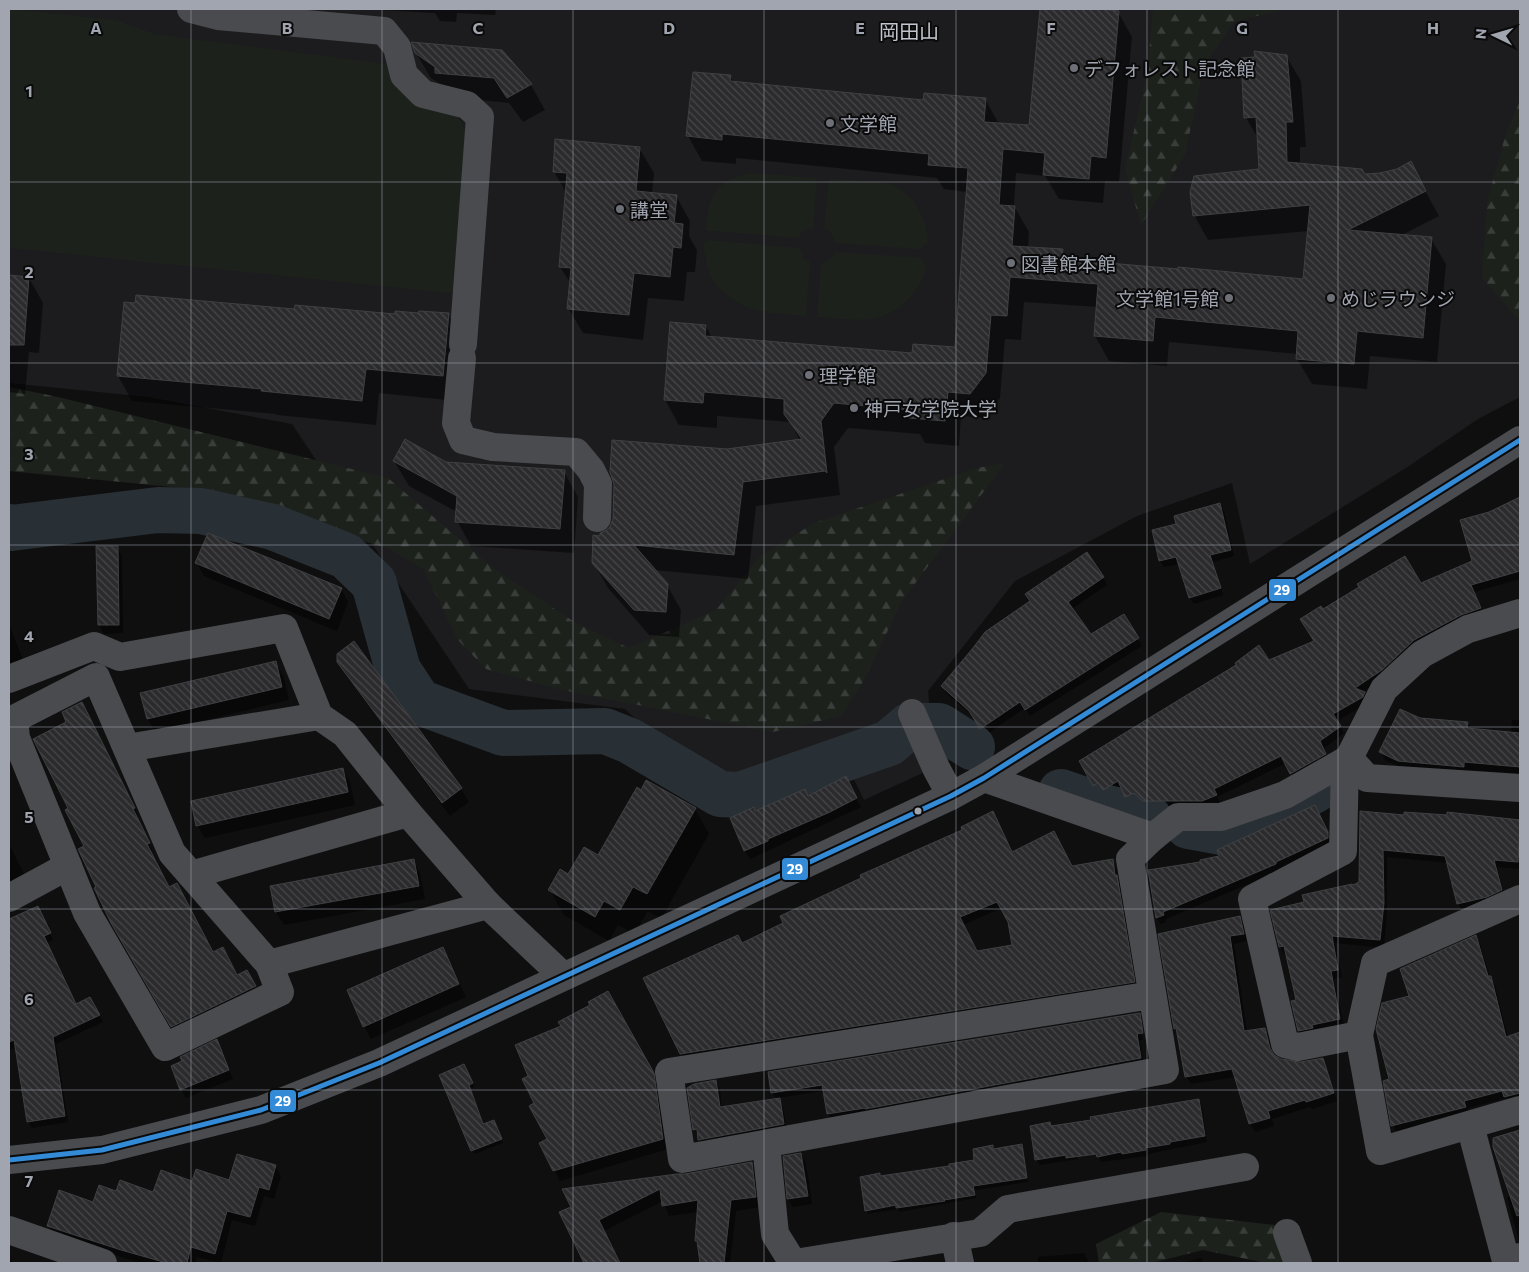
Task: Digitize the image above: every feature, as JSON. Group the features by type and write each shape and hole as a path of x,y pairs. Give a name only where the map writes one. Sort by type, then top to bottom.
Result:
{"street":[{"path":"190,9 384,31 397,47 404,75 423,94 467,105 480,117 456,423 463,440 493,447 576,452 591,470 598,484 598,518"},
{"path":"9,1160 102,1150 261,1110 379,1063 951,796 984,778 1520,440"},
{"path":"1360,1035 1298,1047 1285,1044 1252,899 1343,851 1347,760 1384,689 1422,654 1468,629 1520,613"},
{"path":"9,679 94,646 120,657 284,628 319,716 345,734 408,813 488,905 563,976"},
{"path":"96,678 172,853 269,964 280,992 165,1047 87,913 16,738 11,719 96,678"},
{"path":"912,713 951,796"},
{"path":"127,748 319,716"},
{"path":"1347,760 1367,778 1520,788"},
{"path":"1152,995 669,1072 682,1159 1165,1070 1130,859 1153,836 1178,817 1221,817 1285,795 1347,760"},
{"path":"984,778 1153,836"},
{"path":"191,875 408,813"},
{"path":"9,898 68,866"},
{"path":"1520,899 1375,963 1360,1035 1380,1151 1520,1110"},
{"path":"269,964 488,905"},
{"path":"1470,1124 1506,1261 1520,1257"},
{"path":"766,1144 775,1234 794,1263 980,1232 1008,1209 1245,1167"},
{"path":"9,1230 103,1263"},
{"path":"1287,1233 1298,1263"},
{"path":"954,1236 960,1263"}],"shaded area":[{"name":"神戸女学院大学","path":"9,9 1520,9 1520,397 1478,419 1406,468 1250,564 1232,483 1137,516 1015,581 928,691 932,731 966,753 864,800 842,755 717,798 625,709 469,689 292,424 148,397 9,383"}],"green space":[{"path":"9,9 115,20 155,34 386,64 400,90 457,116 469,135 458,287 449,293 9,248"},
{"path":"1153,9 1285,9 1234,22 1204,65 1185,155 1141,225 1125,169 1147,75"},
{"path":"1520,101 1520,321 1482,278 1487,203 1506,133"},
{"path":"751,173 817,178 813,229 807,229 799,238 710,231 706,229 709,207 716,191 729,180"},
{"path":"829,179 878,182 890,184 898,188 918,208 925,224 928,242 920,249 836,243 830,231 824,228"},
{"path":"709,240 800,248 804,259 810,262 806,316 775,314 755,310 728,296 715,283 709,271 703,245"},
{"path":"836,252 920,258 926,265 921,281 914,293 901,306 890,313 879,317 856,320 817,317 821,265 832,258"},
{"path":"9,387 58,397 388,478 494,569 576,623 629,648 716,610 761,556 814,523 977,468 1005,463 902,601 863,682 841,716 773,732 558,689 486,669 458,640 423,569 390,549 182,488 9,471"},
{"path":"1161,1212 1275,1225 1287,1263 1266,1263 1203,1250 1152,1263 1099,1263 1096,1244"}],"building":[{"path":"1040,9 1102,9 1119,11 1106,158 1091,156 1089,179 1043,175 1045,153 1003,149 999,205 1015,206 1012,246 1063,249 1062,259 1178,269 1178,267 1303,279 1310,205 1193,216 1190,192 1194,176 1259,169 1256,117 1244,118 1241,58 1255,57 1254,51 1287,55 1293,122 1286,122 1287,162 1362,169 1365,174 1397,169 1411,161 1426,191 1348,230 1432,237 1423,338 1357,331 1354,364 1296,359 1298,331 1155,317 1153,341 1094,336 1098,284 1010,277 1007,316 991,315 986,373 970,394 948,392 945,421 909,418 910,410 834,403 821,421 827,473 825,471 743,482 734,555 634,545 668,584 666,612 634,610 592,563 593,535 600,536 600,533 610,527 613,519 614,484 610,472 612,440 727,449 802,439 784,414 784,399 704,392 703,403 664,400 670,322 706,325 705,336 912,353 913,344 955,347 968,168 928,165 929,154 722,134 722,140 686,136 693,72 731,75 730,81 923,100 924,93 986,98 984,122 1029,125"},
{"path":"411,42 502,50 532,84 507,98 494,78 435,73 435,67 415,53"},
{"name":"講堂","path":"555,139 640,147 636,191 677,195 674,223 683,224 681,248 673,247 670,277 634,273 629,315 567,309 571,268 559,267 567,173 553,172"},
{"path":"9,275 29,277 24,345 9,345"},
{"path":"136,295 294,309 295,305 395,314 395,311 449,313 443,376 366,369 362,401 261,391 262,389 117,376 124,302 135,303"},
{"path":"405,439 446,462 565,470 560,529 455,522 457,496 393,461"},
{"path":"1520,497 1520,571 1471,585 1481,608 1461,615 1414,640 1382,670 1355,688 1365,692 1363,697 1333,714 1341,726 1320,741 1326,754 1290,774 1281,756 1214,789 1217,795 1202,801 1143,801 1134,793 1125,797 1118,781 1103,790 1098,783 1093,786 1079,761 1236,665 1235,663 1259,645 1269,660 1314,641 1300,619 1321,606 1323,609 1359,587 1357,584 1405,556 1421,583 1472,561 1460,520 1489,512"},
{"path":"1220,503 1231,550 1210,555 1221,588 1189,598 1176,557 1159,561 1152,530 1176,524 1174,516"},
{"path":"208,533 342,588 329,619 195,563"},
{"path":"96,546 118,546 119,625 98,625"},
{"path":"1087,552 1104,577 1068,602 1091,634 1124,614 1139,638 1025,710 1020,702 980,729 969,711 941,686 985,632 1030,601 1025,594"},
{"path":"354,641 462,788 442,803 337,662 337,654"},
{"path":"276,661 282,687 147,719 140,693"},
{"path":"82,702 135,808 133,809 150,843 147,844 169,887 177,883 213,952 223,947 237,975 247,970 256,986 171,1027 111,923 94,888 96,887 78,849 84,846 65,810 68,808 33,739 66,722 62,712"},
{"path":"1400,709 1420,718 1468,722 1467,728 1520,733 1520,767 1464,762 1464,767 1398,761 1379,752"},
{"path":"343,768 348,792 196,826 191,801"},
{"path":"846,776 857,798 744,851 730,818 754,807 755,811 805,789 808,796"},
{"path":"646,780 696,808 647,894 633,887 620,910 604,901 595,917 548,890 560,869 568,874 584,847 598,855 637,787 641,790"},
{"path":"1315,805 1328,832 1328,838 1276,862 1276,864 1163,912 1164,915 1156,918 1148,870 1200,862 1200,860 1219,856 1217,850"},
{"path":"993,811 1012,852 1054,831 1072,866 1113,859 1135,982 680,1054 643,978 738,935 742,943 783,923 780,916 861,878 860,875 962,830 961,827","holes":["997,902 1008,922 1012,945 977,951 960,917"]},
{"path":"1360,811 1404,815 1404,812 1447,815 1447,812 1520,820 1518,862 1494,860 1502,890 1487,897 1457,904 1445,856 1383,850 1384,903 1380,940 1332,936 1338,970 1331,971 1340,1019 1312,1025 1313,1028 1298,1031 1291,1001 1296,1000 1284,946 1279,947 1270,910 1304,902 1302,895 1353,885 1359,882"},
{"path":"414,859 419,886 275,912 270,886"},
{"path":"38,906 51,933 44,936 76,1004 90,997 100,1015 53,1037 65,1116 27,1122 14,1040 9,1042 9,919"},
{"path":"1240,916 1244,934 1230,936 1244,1031 1265,1028 1270,1048 1274,1055 1281,1059 1301,1062 1323,1058 1334,1093 1268,1111 1270,1118 1249,1124 1232,1069 1185,1077 1176,1028 1174,1029 1158,934"},
{"path":"1476,935 1488,976 1491,976 1506,1037 1520,1032 1520,1093 1504,1097 1502,1091 1464,1101 1466,1107 1391,1126 1383,1081 1389,1079 1376,1029 1382,1003 1409,996 1400,969"},
{"path":"443,947 459,984 363,1027 347,990"},
{"path":"608,991 654,1073 663,1139 553,1171 539,1143 547,1139 529,1106 534,1103 522,1079 528,1076 515,1045 561,1026 558,1022 590,1005 588,1002"},
{"path":"1140,1013 1143,1033 1137,1034 1141,1058 865,1109 827,1114 822,1085 771,1093 768,1072"},
{"path":"217,1039 229,1070 180,1090 171,1066 182,1061 180,1057"},
{"path":"464,1064 473,1083 469,1085 483,1124 494,1120 502,1139 471,1151 439,1075"},
{"path":"716,1080 720,1107 780,1098 784,1124 698,1140 697,1129 693,1130 687,1088 694,1084"},
{"path":"1199,1099 1205,1136 1170,1142 1170,1144 1145,1148 1146,1150 1122,1154 1121,1152 1097,1157 1096,1154 1066,1158 1066,1155 1035,1160 1030,1126 1050,1122 1051,1126 1091,1120 1090,1117"},
{"path":"1520,1130 1520,1215 1517,1216 1493,1147 1493,1138"},
{"path":"1022,1144 1027,1178 973,1186 975,1195 945,1201 896,1208 896,1205 865,1211 860,1177 880,1173 880,1176 949,1166 949,1164 974,1160 973,1149 993,1145 993,1149"},
{"path":"801,1153 808,1196 787,1199 783,1156"},
{"path":"237,1154 276,1165 269,1190 259,1187 250,1217 227,1211 215,1254 191,1247 187,1263 167,1263 47,1226 59,1190 93,1202 99,1185 116,1191 120,1180 153,1192 161,1170 192,1181 196,1169 229,1180"},
{"path":"752,1162 756,1197 731,1200 724,1263 700,1263 697,1241 695,1241 698,1200 662,1206 660,1189 599,1220 620,1263 584,1263 559,1212 571,1207 562,1189 685,1174"}],"waterway":[{"path":"9,527 158,510 201,511 273,527 346,556 374,583 398,670 419,702 503,733 605,731 630,741 720,794 740,795 889,743 909,726 939,726 972,747"},
{"path":"1188,826 1226,833 1232,832 1315,790"},
{"path":"1061,792 1104,807 1149,818"}],"transit line":[{"name":"29","path":"9,1160 102,1150 261,1110 379,1063 951,796 984,778 1520,440"}],"place":[{"name":"デフォレスト記念館","path":"1074,68"},
{"name":"文学館","path":"830,123"},
{"name":"講堂","path":"620,209"},
{"name":"図書館本館","path":"1011,263"},
{"name":"文学館1号館","path":"1229,298"},
{"name":"めじラウンジ","path":"1331,298"},
{"name":"理学館","path":"809,375"},
{"name":"神戸女学院大学","path":"854,408"}],"district":[{"name":"岡田山","path":"909,31"}]}
